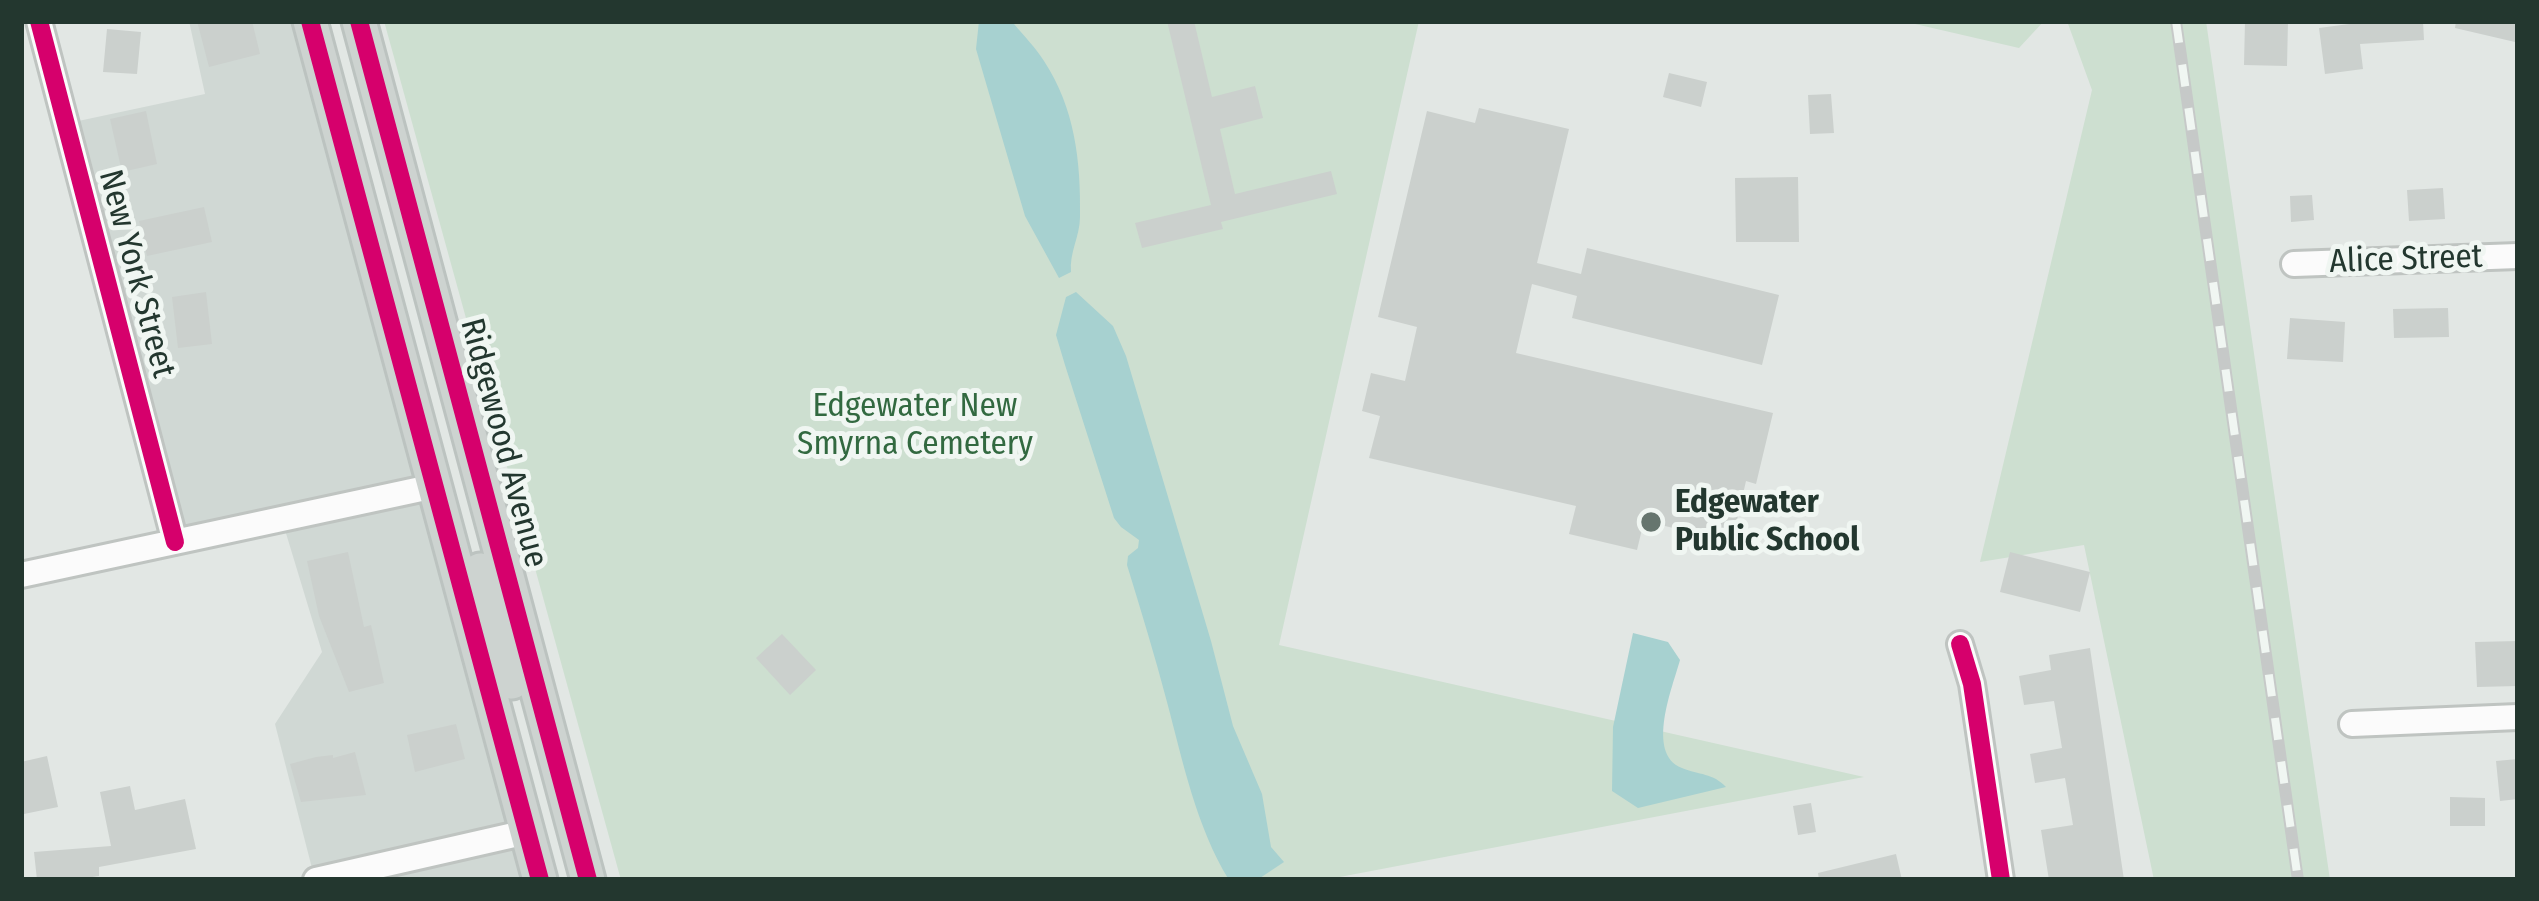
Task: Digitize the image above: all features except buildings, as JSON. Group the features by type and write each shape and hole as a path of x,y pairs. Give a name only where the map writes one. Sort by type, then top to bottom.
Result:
{"main road":[{"path":"310,21 540,880"},
{"name":"Ridgewood Avenue","path":"359,21 588,880"},
{"path":"341,137 367,167 436,411 448,426 471,438"},
{"path":"437,494 468,525 530,745 546,763 559,769"}],"street":[{"name":"New York Street","path":"39,21 175,542"},
{"name":"Alice Street","path":"2294,264 2518,256"},
{"path":"21,575 437,494"},
{"path":"1960,644 1972,684 2001,880"},
{"path":"2352,724 2518,717"},
{"path":"316,880 527,832"}],"shaded area":[{"path":"189,21 298,21 528,880 315,880 275,724 322,652 285,530 182,552 69,123 205,94"}],"green space":[{"name":"Edgewater New Smyrna Cemetery","path":"384,21 1419,21 1279,645 1864,777 1324,880 621,880"},
{"path":"1902,21 2044,21 2019,48"},
{"path":"2067,21 2206,21 2330,880 2154,880 2084,545 1980,562 2092,90"}],"water":[{"path":"979,21 1011,21 1044,61 1063,97 1077,156 1080,217 1071,272 1059,278 1025,216 976,49"},
{"path":"1076,292 1113,326 1126,356 1233,726 1262,794 1271,847 1284,862 1257,880 1229,880 1192,793 1127,565 1139,540 1114,518 1056,335 1066,297"},
{"path":"1633,633 1668,642 1680,660 1664,718 1665,749 1671,760 1726,787 1638,808 1612,791 1613,727"}],"railway":[{"path":"2176,21 2298,880"}],"cycle path":[{"path":"39,21 175,542"},
{"path":"310,21 540,880"},
{"path":"359,21 588,880"},
{"path":"1960,644 1972,684 2001,880"}],"place":[{"name":"Edgewater Public School","path":"1651,522"}]}
